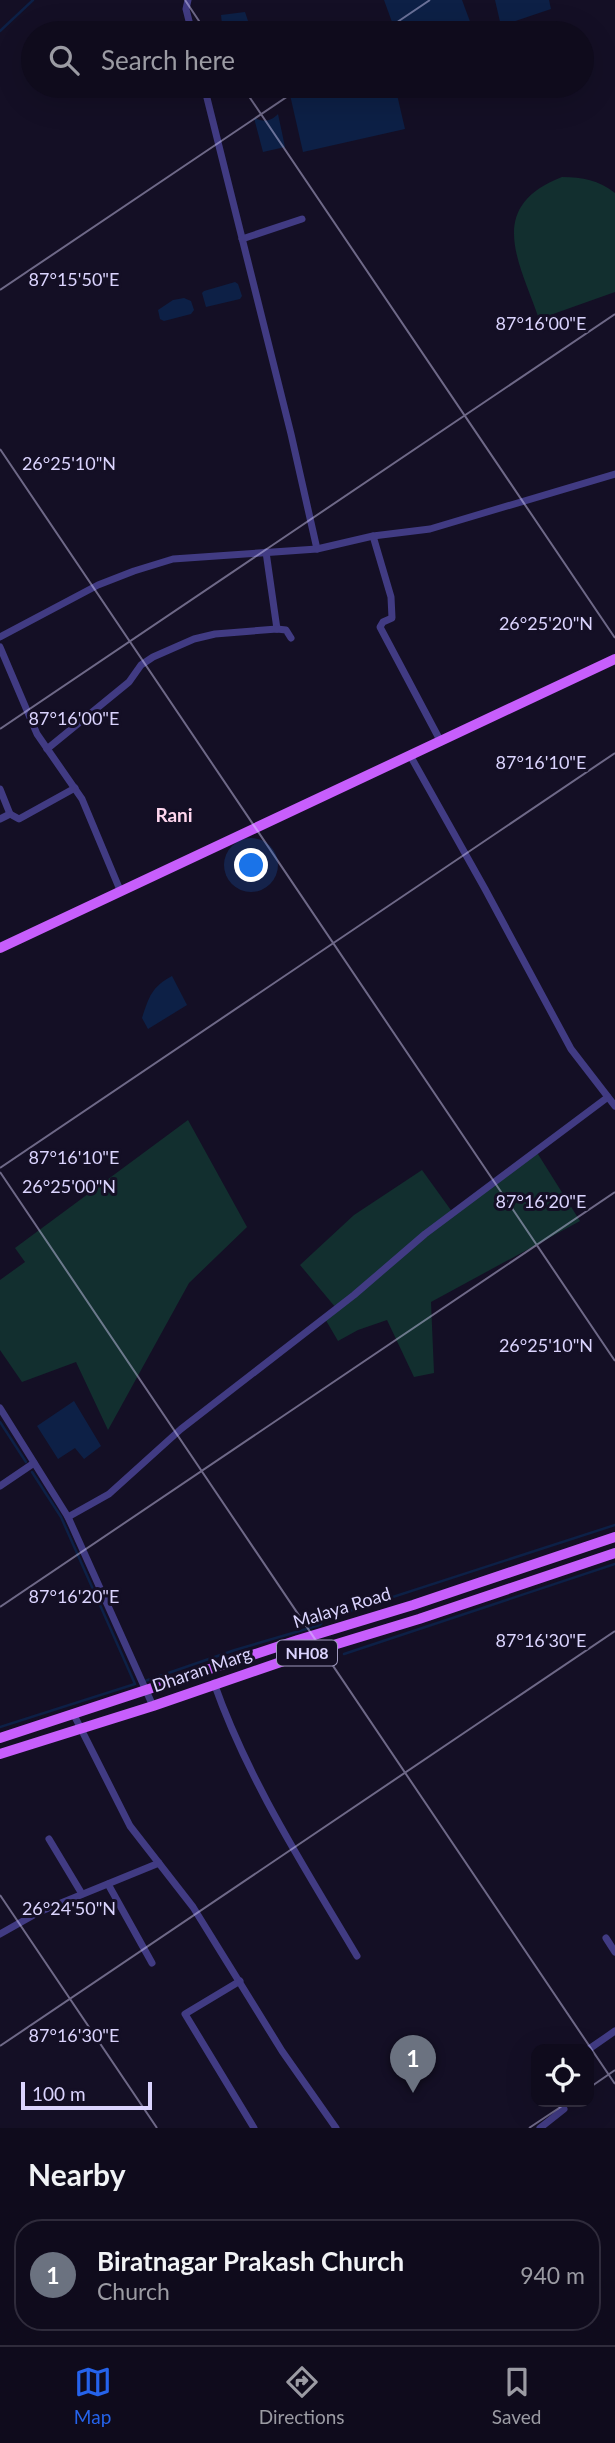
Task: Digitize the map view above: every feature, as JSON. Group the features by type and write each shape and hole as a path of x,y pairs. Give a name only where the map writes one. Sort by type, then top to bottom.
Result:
{"main road":[{"path":"0,948 615,659"},
{"name":"Malaya Road","path":"0,1738 615,1538"},
{"name":"Dharan Marg","path":"0,1754 153,1706 214,1683 408,1623 615,1553"}],"street":[{"path":"188,0 186,9 189,21"},
{"path":"207,98 317,549"},
{"path":"242,239 302,219"},
{"path":"0,637 79,595 134,571 173,559 317,549 373,536 430,529 615,474"},
{"path":"373,536 391,597 393,618 383,622 380,627 441,742"},
{"path":"266,552 277,629"},
{"path":"47,748 129,682 141,665 153,657 194,639 215,634 277,629 286,630 291,638"},
{"path":"0,647 28,718 82,799 120,890"},
{"path":"411,757 571,1049 615,1106"},
{"path":"0,789 10,814 19,819 75,788"},
{"path":"0,819 10,814"},
{"path":"68,1517 108,1494 181,1429 348,1300 425,1234 608,1097"},
{"path":"0,1408 68,1517 153,1706"},
{"path":"0,1486 34,1463"},
{"path":"214,1683 222,1707 286,1838 357,1956"},
{"path":"74,1715 130,1826 193,1907 282,2051 336,2128"},
{"path":"49,1839 82,1894"},
{"path":"0,1934 39,1912 159,1863"},
{"path":"108,1884 152,1963"},
{"path":"606,1938 615,1952"},
{"path":"240,1981 185,2014 254,2128"},
{"path":"594,2046 615,2031"},
{"path":"540,2128 564,2109 563,2107"}],"green space":[{"path":"562,177 590,180 615,193 615,292 539,319 517,256 514,238 516,220 523,204 538,189"},
{"path":"188,1120 247,1227 189,1283 108,1430 76,1362 22,1382 0,1350 0,1280 25,1262 15,1248"},
{"path":"536,1151 580,1221 431,1302 434,1373 414,1377 387,1320 358,1330 338,1341 324,1317 336,1308 300,1265 354,1215 422,1170 453,1213"}],"water":[{"path":"384,0 462,0 470,21 392,21"},
{"path":"495,0 549,0 551,9 516,21 500,21"},
{"path":"245,12 248,21 222,21 221,15"},
{"path":"291,98 398,98 405,129 303,152"},
{"path":"278,114 285,147 263,152 254,118 267,120"},
{"path":"235,282 242,296 240,299 206,307 202,293 204,291"},
{"path":"184,298 191,301 194,310 191,314 164,321 160,319 158,310 173,300"},
{"path":"172,976 187,1005 148,1029 142,1018 149,998 160,984"},
{"path":"74,1401 101,1446 84,1459 75,1448 58,1459 37,1426"}],"waterway":[{"path":"0,31 33,0"},
{"path":"0,1422 26,1462"},
{"path":"0,1727 135,1684 61,1517 32,1472"},
{"path":"145,1681 320,1625 325,1619 615,1525"},
{"path":"344,1654 615,1564"}],"place":[{"name":"Biratnagar Prakash Church","path":"413,2093"}],"district":[{"name":"Rani","path":"174,815"}]}
